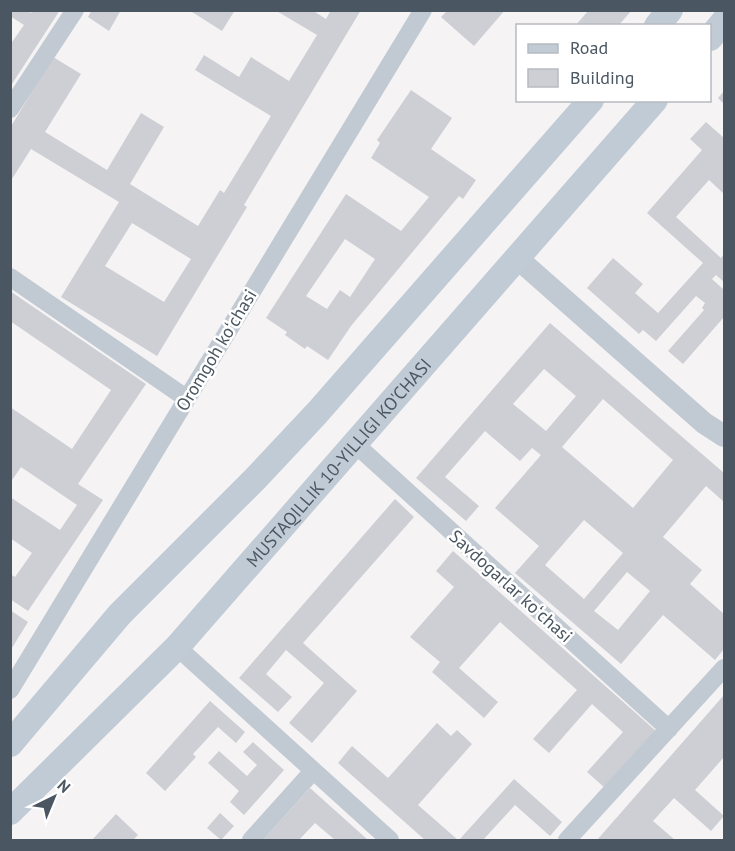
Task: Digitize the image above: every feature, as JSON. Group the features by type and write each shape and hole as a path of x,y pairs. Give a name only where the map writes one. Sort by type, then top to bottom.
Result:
{"main road":[{"path":"659,24 670,10"},
{"path":"711,37 724,21"},
{"path":"10,744 120,614 255,479 317,413 589,102"},
{"name":"MUSTAQILLIK 10-YILLIGI KO'CHASI","path":"10,812 177,647 653,102"}],"street":[{"path":"10,109 75,10"},
{"name":"Oromgoh koʻchasi","path":"10,690 423,10"},
{"path":"516,257 704,423 724,436"},
{"path":"10,277 186,398"},
{"name":"Savdogarlar koʻchasi","path":"354,443 669,729"},
{"path":"177,647 390,840"},
{"path":"567,840 724,668"},
{"path":"251,840 313,771"}],"building":[{"path":"10,10 27,10 31,13 33,10 60,10 10,87 10,45 24,25 10,16"},
{"path":"92,10 121,10 109,31 88,17"},
{"path":"189,10 235,10 222,31"},
{"path":"275,10 312,10 326,19 331,10 361,10 244,205 247,207 157,356 61,297 119,202 31,149 10,182 10,128 53,57 81,74 45,132 107,170 141,113 164,127 130,184 198,226 220,190 224,193 271,116 195,70 204,55 239,77 251,57 289,81 317,35","holes":["132,223 191,259 164,302 105,266"]},
{"path":"448,10 505,10 474,46 441,17"},
{"path":"589,10 632,10 620,24 577,24"},
{"path":"411,90 452,118 431,149 476,180 463,199 459,196 351,326 328,360 307,346 305,349 285,335 287,332 266,318 346,194 401,231 429,197 371,158 380,143 377,140","holes":["345,239 375,259 350,297 340,290 327,309 306,296"]},
{"path":"724,91 724,104 718,98"},
{"path":"706,122 724,138 724,194 709,180 676,217 721,258 724,254 724,282 716,275 712,279 724,290 724,317 683,364 668,351 704,310 702,308 705,303 696,296 656,341 643,330 639,334 587,288 613,258 643,284 635,293 658,313 703,263 647,213 702,150 690,139"},
{"path":"10,291 146,384 78,484 103,500 28,611 10,599 10,574 15,577 32,553 10,538 10,497 60,530 77,505 21,467 10,483 10,407 72,449 111,390 10,321"},
{"path":"550,323 724,473 724,502 706,486 663,537 702,570 690,584 724,614 724,649 715,660 663,615 621,664 515,573 539,546 495,508 541,455 532,448 520,461 485,431 445,477 479,506 466,521 416,478","holes":["544,369 576,396 546,431 513,404","603,399 673,460 633,508 562,447","584,520 623,553 584,599 545,565","627,572 650,591 618,630 594,611"]},
{"path":"395,499 414,517 303,643 357,691 312,743 289,723 324,683 286,650 266,674 292,697 278,712 239,678"},
{"path":"453,551 656,731 605,788 587,772 623,732 592,704 549,753 533,739 577,690 500,622 459,668 498,702 484,718 432,672 440,662 410,637 454,587 436,571"},
{"path":"10,610 28,622 10,651"},
{"path":"724,695 724,757 695,790 724,816 711,831 674,798 653,821 675,840 597,840"},
{"path":"210,701 245,732 236,743 218,727 193,754 196,757 165,791 146,773"},
{"path":"437,723 451,736 457,730 472,744 418,805 458,840 425,840 338,763 352,746 388,778"},
{"path":"253,742 284,770 244,815 230,802 239,791 208,763 219,751 247,776 257,765 243,752"},
{"path":"514,779 562,822 550,836 515,805 483,840 459,840"},
{"path":"310,788 368,840 335,840 315,823 299,840 263,840"},
{"path":"220,813 234,826 221,840 207,828"},
{"path":"116,814 138,835 133,840 92,840"}]}
